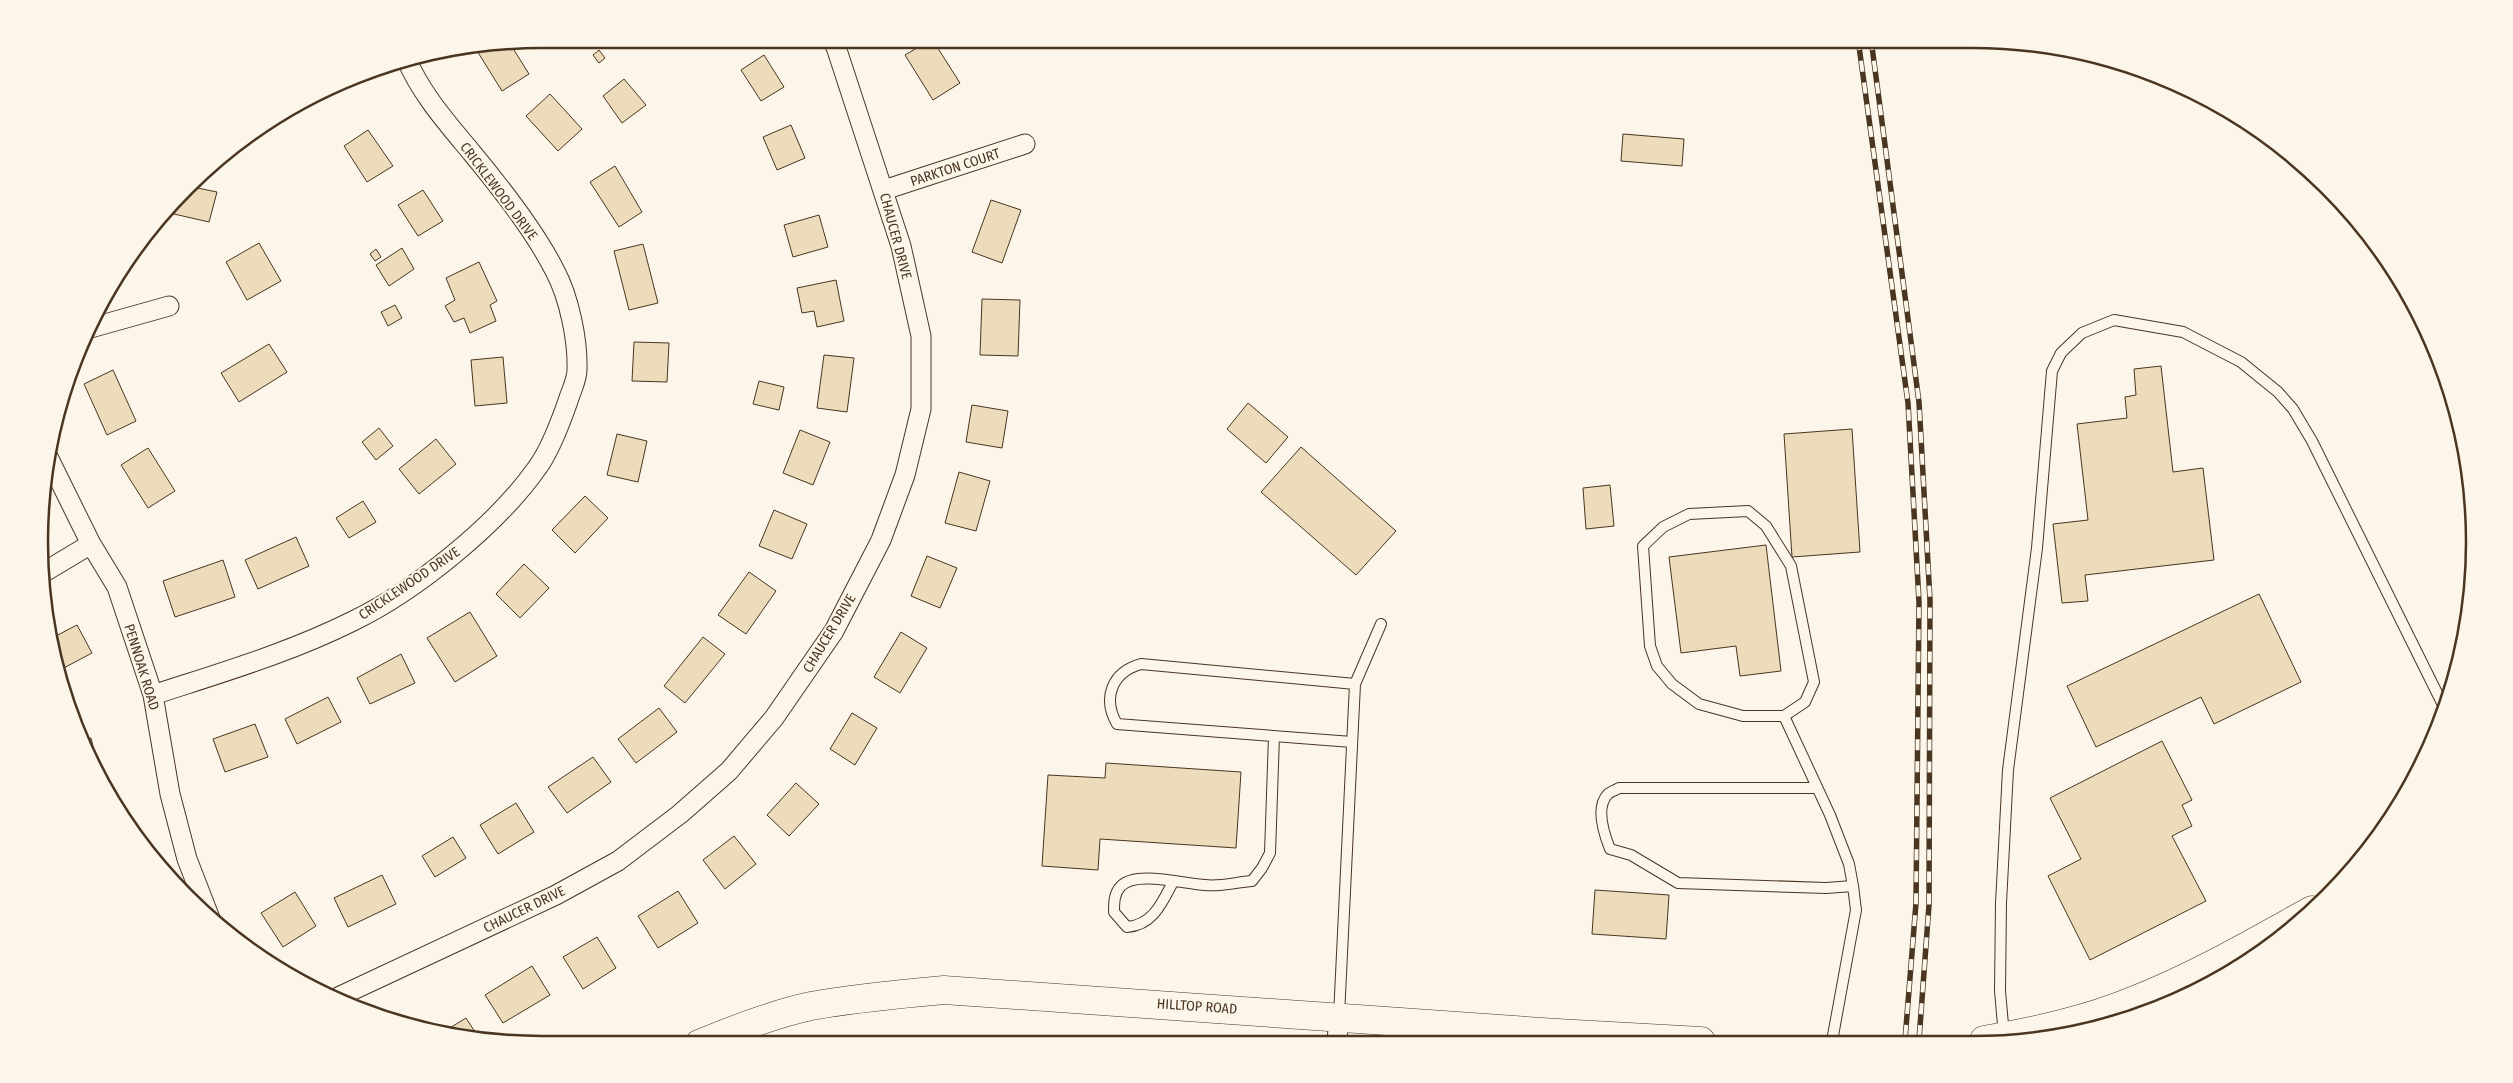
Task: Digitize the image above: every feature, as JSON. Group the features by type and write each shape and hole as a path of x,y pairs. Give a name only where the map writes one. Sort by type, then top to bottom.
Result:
{"main road":[{"path":"2139,1006 2186,977 2278,928"},
{"name":"HILLTOP ROAD","path":"721,1036 772,1017 810,1006 878,996 944,990 1338,1029 1558,1033 1612,1036"},
{"path":"2023,1032 2133,1008"}],"street":[{"name":"CHAUCER DRIVE","path":"344,994 556,895 618,862 680,814 728,771 774,718 828,639 881,540 905,475 921,409 922,336 901,246 836,48"},
{"name":"CRICKLEWOOD DRIVE","path":"152,695 275,655 354,621 411,586 465,545 508,502 538,468 564,414 577,372 573,324 556,272 528,228 443,118 409,65"},
{"name":"PARKTON COURT","path":"884,190 1025,144"},
{"path":"97,326 169,306"},
{"name":"PENNOAK ROAD","path":"53,468 91,544 116,587 152,695 170,794 187,859 204,902"},
{"path":"49,569 91,544"}],"lane":[{"path":"1994,1035 2000,991 2001,913 2008,770 2037,548 2052,371 2060,353 2082,333 2114,320 2183,332 2241,362 2278,392 2293,409 2312,441 2439,699"},
{"path":"1748,511 1766,526 1778,544 1791,566 1814,682 1806,702 1784,716 1743,716 1699,704 1672,684 1657,666 1650,646 1643,546 1663,527 1689,514 1748,511"},
{"path":"1338,1029 1355,684 1381,624"},
{"path":"1352,742 1116,724 1109,711 1111,687 1127,668 1141,664 1355,684"},
{"path":"1784,716 1849,864 1853,886 1856,910 1833,1036"},
{"path":"1173,882 1155,912 1139,926 1127,927 1114,912 1114,897 1121,886 1133,879 1173,882 1208,886 1252,880 1262,868 1270,853 1274,736"},
{"path":"1815,788 1619,788 1608,794 1601,807 1605,837 1610,849 1630,855 1678,883 1826,888 1853,886"}],"building":[{"path":"917,48 938,48 960,83 933,100 905,55"},
{"path":"513,49 529,74 502,91 478,52"},
{"path":"599,50 605,58 599,63 593,55"},
{"path":"764,55 784,87 761,101 741,70"},
{"path":"624,79 646,105 622,123 603,96"},
{"path":"550,94 582,129 558,151 526,116"},
{"path":"791,125 805,158 777,170 763,137"},
{"path":"368,130 393,166 367,182 344,146"},
{"path":"1623,134 1684,139 1682,166 1621,161"},
{"path":"615,166 642,212 619,227 590,182"},
{"path":"197,188 217,192 209,222 174,214 175,211"},
{"path":"423,190 443,221 418,236 398,205"},
{"path":"991,200 1021,210 1002,263 972,252"},
{"path":"819,215 828,247 793,257 784,225"},
{"path":"259,243 281,281 247,300 226,262"},
{"path":"643,244 658,303 629,310 614,251"},
{"path":"402,248 414,269 389,286 376,265"},
{"path":"376,249 381,257 375,261 370,254"},
{"path":"479,262 497,301 490,305 496,321 470,333 464,318 454,322 445,306 455,300 446,278"},
{"path":"836,280 844,321 817,327 814,311 802,313 797,288"},
{"path":"982,299 1020,300 1018,356 980,355"},
{"path":"395,305 402,318 388,326 381,312"},
{"path":"634,342 669,343 667,382 632,381"},
{"path":"269,344 287,372 239,402 221,373"},
{"path":"824,355 854,358 847,412 817,408"},
{"path":"503,357 507,403 475,406 471,360"},
{"path":"2161,366 2173,472 2203,468 2214,560 2085,575 2088,601 2062,603 2053,524 2088,520 2077,424 2127,418 2125,397 2136,395 2134,369"},
{"path":"113,370 136,421 107,435 84,384"},
{"path":"759,381 784,387 779,410 753,404"},
{"path":"1248,403 1288,437 1266,463 1227,429"},
{"path":"972,405 1008,411 1002,448 966,442"},
{"path":"379,428 393,446 376,460 362,442"},
{"path":"1852,429 1860,552 1792,557 1784,434"},
{"path":"800,430 830,442 813,485 783,473"},
{"path":"617,434 647,441 638,482 607,475"},
{"path":"436,439 456,464 419,494 399,469"},
{"path":"1301,447 1396,531 1356,575 1261,492"},
{"path":"148,448 175,491 148,508 121,465"},
{"path":"959,472 990,481 976,531 945,523"},
{"path":"1610,485 1614,526 1586,529 1583,488"},
{"path":"585,496 608,518 575,553 552,530"},
{"path":"363,501 376,522 349,538 336,518"},
{"path":"774,510 807,524 792,559 759,546"},
{"path":"296,537 309,566 258,589 245,560"},
{"path":"1766,545 1781,671 1740,676 1736,646 1681,653 1669,557"},
{"path":"927,556 957,568 940,608 911,596"},
{"path":"223,560 235,597 175,617 163,581"},
{"path":"524,564 549,588 520,618 496,594"},
{"path":"749,572 776,591 746,634 718,615"},
{"path":"2259,594 2301,682 2214,724 2201,697 2096,747 2067,686"},
{"path":"470,612 497,656 455,682 427,638"},
{"path":"77,625 92,653 64,668 57,636"},
{"path":"901,632 927,648 900,693 874,677"},
{"path":"703,637 725,654 685,703 664,686"},
{"path":"401,654 415,683 370,704 357,678"},
{"path":"328,697 341,722 297,744 285,719"},
{"path":"659,708 677,732 636,763 618,739"},
{"path":"852,713 877,728 855,765 830,749"},
{"path":"255,724 268,757 225,772 213,739"},
{"path":"91,738 94,752 88,739"},
{"path":"2162,741 2192,800 2182,805 2192,826 2172,836 2206,901 2090,960 2048,876 2081,859 2050,798"},
{"path":"593,757 611,782 567,813 548,787"},
{"path":"1106,763 1241,772 1236,848 1100,839 1098,870 1042,866 1048,775 1105,778"},
{"path":"796,783 819,804 789,836 767,815"},
{"path":"516,803 534,832 498,854 480,825"},
{"path":"734,836 756,864 725,889 703,860"},
{"path":"453,837 466,858 435,877 422,856"},
{"path":"382,875 396,904 348,927 334,898"},
{"path":"1595,890 1669,895 1666,939 1592,934"},
{"path":"678,891 698,923 658,948 638,916"},
{"path":"295,892 316,926 283,947 261,913"},
{"path":"597,937 616,968 583,989 563,957"},
{"path":"532,966 550,995 503,1023 485,995"},
{"path":"466,1018 474,1031 451,1027"}],"railway":[{"path":"1859,48 1908,403 1919,602 1916,903 1905,1036"},
{"path":"1872,48 1919,402 1930,600 1929,905 1919,1036"}]}
